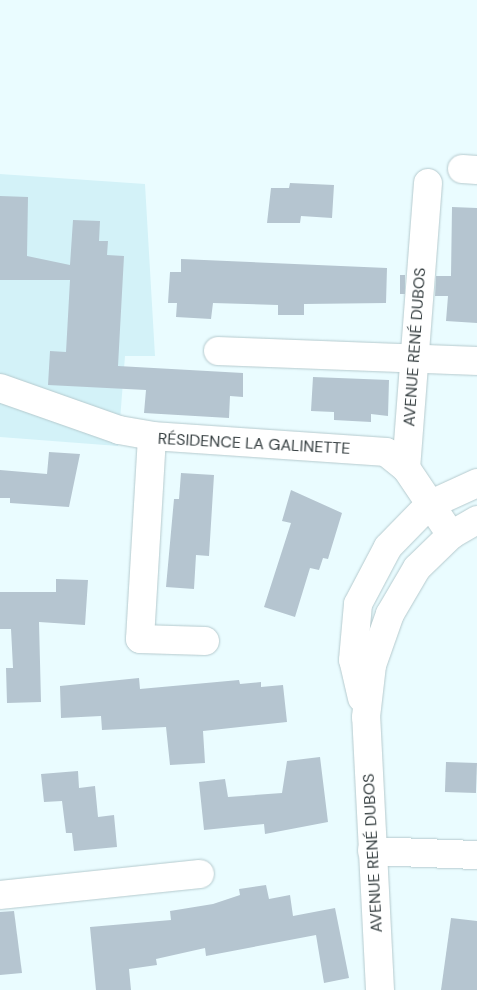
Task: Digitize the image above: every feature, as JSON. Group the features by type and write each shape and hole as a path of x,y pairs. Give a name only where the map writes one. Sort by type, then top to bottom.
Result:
{"street":[{"name":"AVENUE RENÉ DUBOS","path":"406,468 428,182"},
{"path":"218,352 477,361"},
{"path":"0,388 119,430 152,436"},
{"name":"RÉSIDENCE LA GALINETTE","path":"205,640 140,639 152,436 386,452 406,468"},
{"path":"406,468 451,536"},
{"name":"AVENUE RENÉ DUBOS","path":"366,717 353,660 358,604 388,547 430,504 477,483"},
{"name":"AVENUE RENÉ DUBOS","path":"380,990 366,717 372,665 390,614 417,568 451,536 477,520"},
{"path":"372,851 477,855"},
{"path":"0,895 200,874"}],"shaded area":[{"path":"0,174 145,184 155,356 125,356 118,446 0,437"}],"building":[{"path":"290,183 334,185 332,218 301,216 300,223 267,223 271,188 289,188"},
{"path":"0,196 28,197 27,256 70,265 73,220 100,221 99,241 108,241 107,255 124,256 118,366 243,373 243,397 230,396 229,418 144,413 146,390 48,385 50,351 66,352 70,280 0,280"},
{"path":"452,207 477,208 477,323 446,321 448,296 435,296 436,276 451,276"},
{"path":"181,259 387,268 386,303 304,304 304,315 278,315 278,305 213,303 211,319 176,317 177,303 168,303 170,272 181,272"},
{"path":"400,275 405,275 405,294 400,294"},
{"path":"313,377 389,380 388,416 371,414 371,422 334,420 334,412 311,411"},
{"path":"49,452 80,454 69,507 10,503 10,498 0,498 0,470 47,474"},
{"path":"181,473 214,475 209,556 196,555 194,589 166,587 174,499 179,499"},
{"path":"291,490 342,513 328,559 323,558 319,570 310,568 295,617 264,607 291,523 282,521"},
{"path":"56,579 88,580 85,625 39,622 41,702 7,703 6,668 13,668 11,629 0,629 0,592 56,592"},
{"path":"139,678 140,689 239,680 240,684 261,682 261,687 283,685 287,722 203,731 205,763 170,765 166,727 102,730 101,716 61,718 60,686"},
{"path":"320,757 328,822 265,834 264,824 204,830 199,782 225,779 228,797 282,793 287,761"},
{"path":"446,762 477,763 476,793 445,792"},
{"path":"78,771 79,788 95,786 98,817 114,815 117,847 74,851 72,833 66,833 62,801 44,802 41,774"},
{"path":"266,885 269,899 290,895 293,916 335,908 349,978 324,983 316,935 206,956 205,948 156,959 157,965 129,969 131,990 96,990 90,927 171,920 170,911 213,904 240,895 239,889"},
{"path":"14,911 22,973 0,975 0,912"},
{"path":"451,918 477,921 477,990 441,990"}]}
